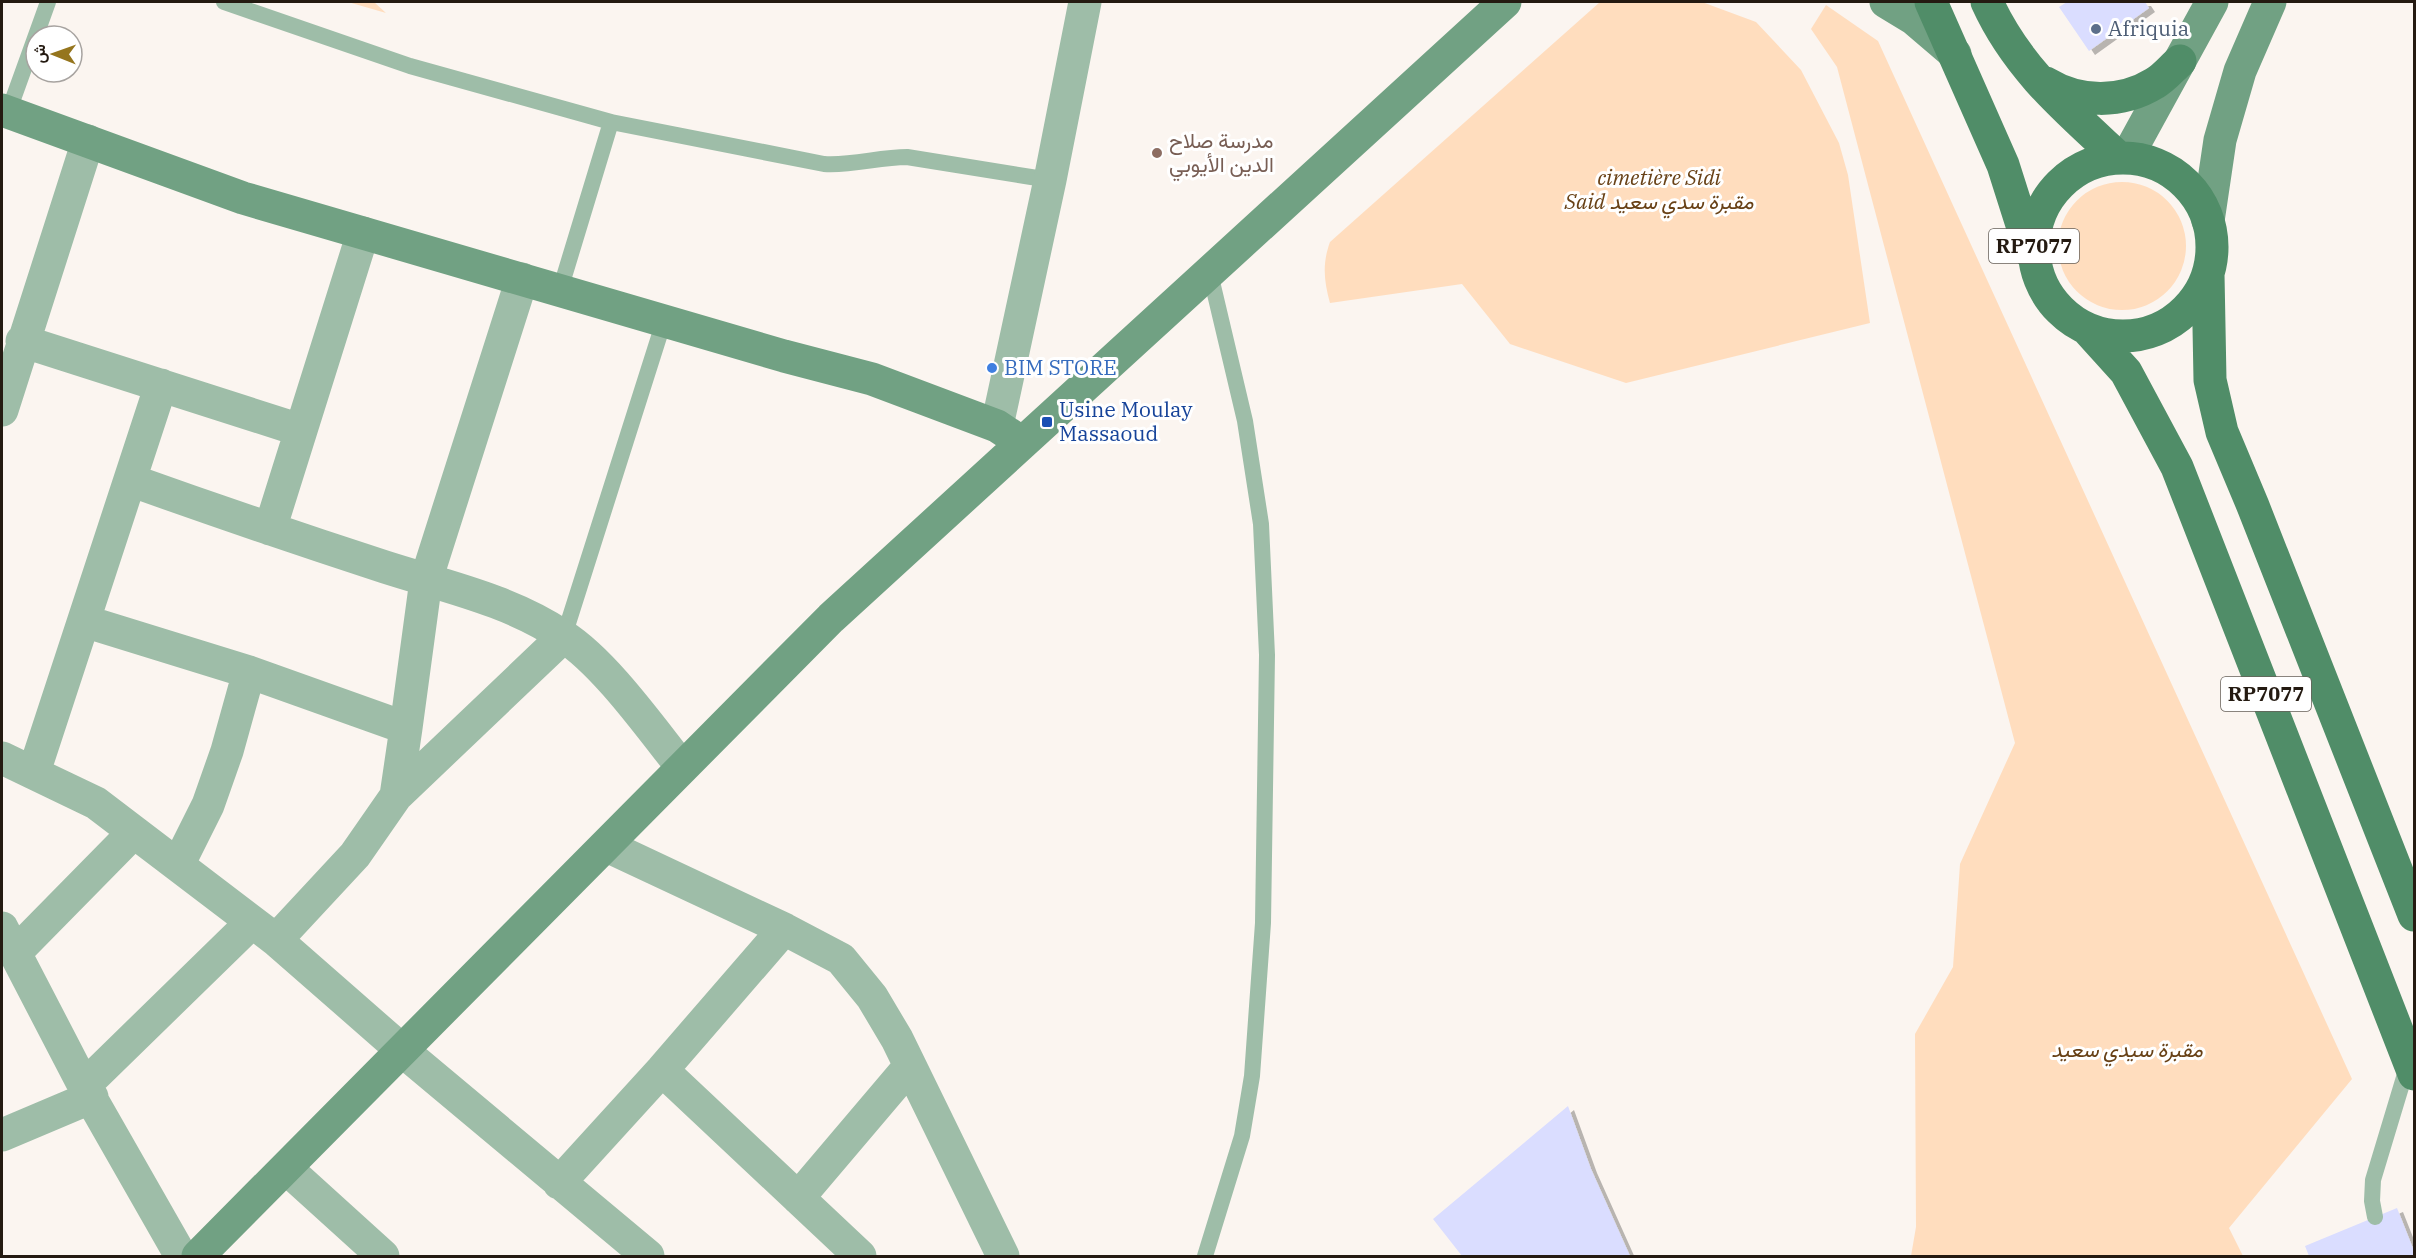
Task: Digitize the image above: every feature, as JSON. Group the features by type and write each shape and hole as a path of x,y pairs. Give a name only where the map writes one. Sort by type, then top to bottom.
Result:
{"main road":[{"name":"RP7077","path":"1931,2 2003,165 2037,273 2055,303 2067,316 2088,330 2126,372 2177,467 2412,1067"},
{"path":"1987,2 2012,48 2032,74 2123,158"},
{"path":"2032,74 2060,92 2092,99 2125,96 2155,83 2180,61"},
{"name":"RP7077","path":"2037,273 2034,246 2038,220 2050,196 2068,176 2092,163 2123,158 2154,163 2178,176 2196,196 2208,221 2212,248 2208,274 2210,380 2222,432 2415,915"},
{"name":"RP7077","path":"2088,330 2117,336 2146,333 2173,321 2194,300 2208,274"}],"street":[{"path":"1009,434 1050,180 1084,2"},
{"path":"198,1257 607,846 1009,434 1047,422 1505,2"},
{"path":"1886,2 1914,19 1955,54"},
{"path":"2123,158 2212,2"},
{"path":"2208,221 2220,140 2226,117 2240,71 2270,2"},
{"path":"5,111 243,198 784,356 872,379 1009,434"},
{"path":"2,410 22,341 88,141"},
{"path":"270,530 363,233"},
{"path":"396,796 426,580 522,279"},
{"path":"22,341 300,430"},
{"path":"161,385 84,621 13,768 96,803 264,931 643,1255"},
{"path":"130,480 270,530 493,601 531,618 564,636 596,665 682,767"},
{"path":"84,621 249,672 406,728"},
{"path":"2,1135 88,1092 264,931 355,855 396,796 564,636"},
{"path":"178,865 208,805 227,751 249,672"},
{"path":"134,832 10,955 182,1257"},
{"path":"607,846 784,928 842,959 872,996 910,1066 1004,1257"},
{"path":"559,1183 662,1070 784,928"},
{"path":"798,1198 910,1066"},
{"path":"662,1070 860,1257"},
{"path":"286,1169 382,1257"}],"lane":[{"path":"5,111 48,2"},
{"path":"224,2 410,66 611,122 824,164 839,165 883,157 907,157 1050,180"},
{"path":"560,290 611,122"},
{"path":"1204,1257 1242,1136 1252,1076 1263,923 1267,656 1261,524 1245,421 1210,273"},
{"path":"564,636 664,321"},
{"path":"2375,1217 2372,1201 2373,1180 2412,1067"}],"green space":[{"path":"348,2 374,2 386,13"},
{"name":"cimetière Sidi Said مقبرة سدي سعيد","path":"1600,2 1702,2 1756,22 1801,70 1839,143 1848,175 1870,323 1626,383 1510,344 1462,284 1330,303 1325,272 1330,242"},
{"name":"مقبرة سيدي سعيد","path":"1826,5 1878,41 2352,1079 2229,1228 2243,1256 1911,1256 1916,1227 1915,1034 1953,967 1960,864 2015,743 1837,67 1811,29"},
{"path":"2122,182 2147,186 2168,200 2182,221 2186,246 2182,271 2168,292 2147,306 2122,310 2097,306 2076,292 2062,271 2058,246 2062,221 2076,200 2097,186"}],"building":[{"name":"Afriquia","path":"2067,2 2145,2 2149,8 2089,51 2059,7"},
{"path":"1568,1106 1591,1169 1630,1256 1462,1256 1433,1219"},
{"path":"2397,1208 2414,1256 2309,1256 2305,1246"}],"place":[{"name":"Afriquia","path":"2096,29"},
{"name":"مدرسة صلاح الدين الأيوبي","path":"1157,153"},
{"name":"BIM STORE","path":"992,368"},
{"name":"Usine Moulay Massaoud","path":"1047,422"}]}
